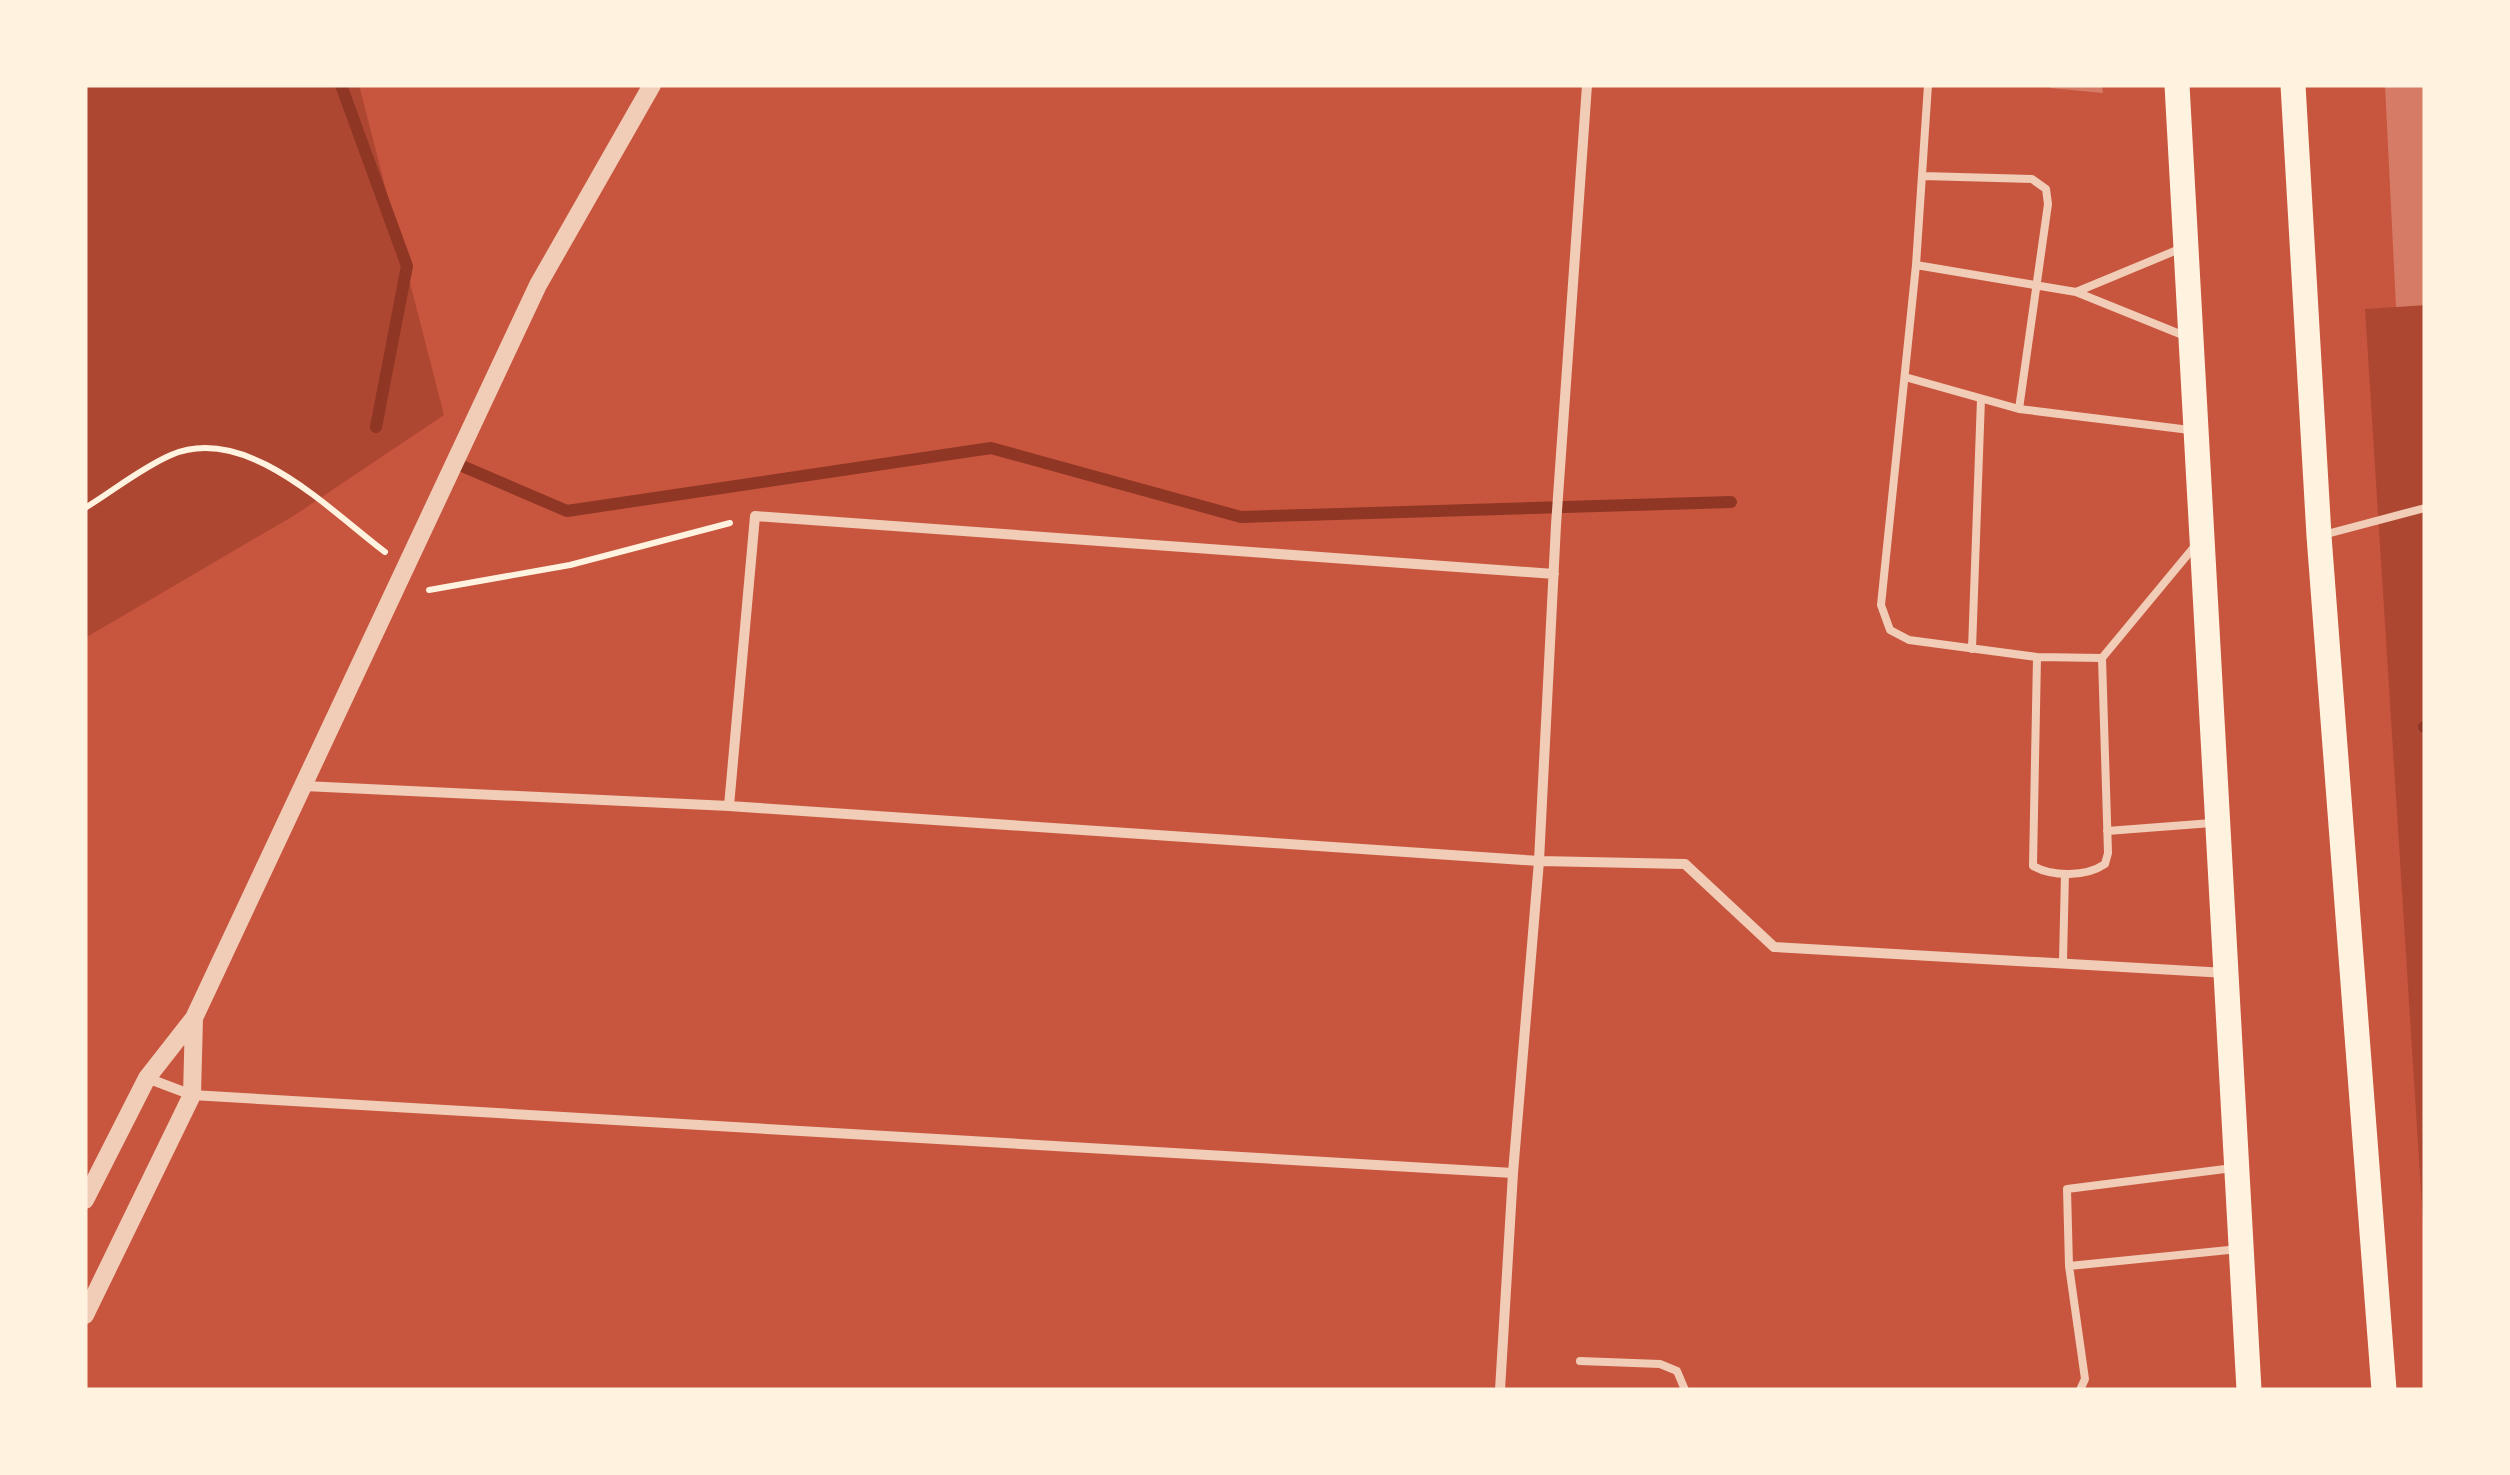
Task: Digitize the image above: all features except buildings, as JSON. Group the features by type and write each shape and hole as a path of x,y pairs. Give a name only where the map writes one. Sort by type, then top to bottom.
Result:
{"main road":[{"path":"2177,85 2249,1390"},
{"path":"2293,85 2320,536 2384,1390"}],"street":[{"path":"85,1200 147,1078 194,1018 538,285 652,85"},
{"path":"1500,1390 1513,1173 1540,860 1556,525 1587,85"},
{"path":"729,806 755,516 1554,574"},
{"path":"304,786 729,806 1540,860 1685,864 1774,946 2062,960 2227,973"},
{"path":"85,1316 192,1095 194,1018"},
{"path":"147,1078 192,1095 1513,1173"}],"lane":[{"path":"1928,85 1916,265 1881,605 1890,630 1909,640 2036,657 2102,658"},
{"path":"1923,176 2032,179 2046,189 2019,408"},
{"path":"2076,292 2185,248"},
{"path":"1916,265 2076,292 2190,338"},
{"path":"1905,377 2019,408 2196,431"},
{"path":"1972,648 1981,400"},
{"path":"2320,536 2425,508"},
{"path":"2036,657 2033,866 2065,874 2094,872 2105,864 2107,830 2102,658 2202,538"},
{"path":"2107,830 2219,823"},
{"path":"2062,960 2065,874"},
{"path":"2080,1390 2084,1379 2070,1266 2068,1188 2239,1167"},
{"path":"2070,1266 2243,1248"},
{"path":"1580,1361 1660,1364 1678,1371 1685,1390"}],"path":[{"path":"85,508 171,455 209,445 245,452 405,568"},
{"path":"428,590 570,565 674,541 755,516"}],"shaded area":[{"path":"85,85 359,85 444,415 295,515 85,638"},
{"path":"2425,305 2425,1254 2365,309"}],"waterway":[{"path":"341,85 407,266 376,427"},
{"path":"455,463 567,511 991,448 1241,517 1731,502"}]}
